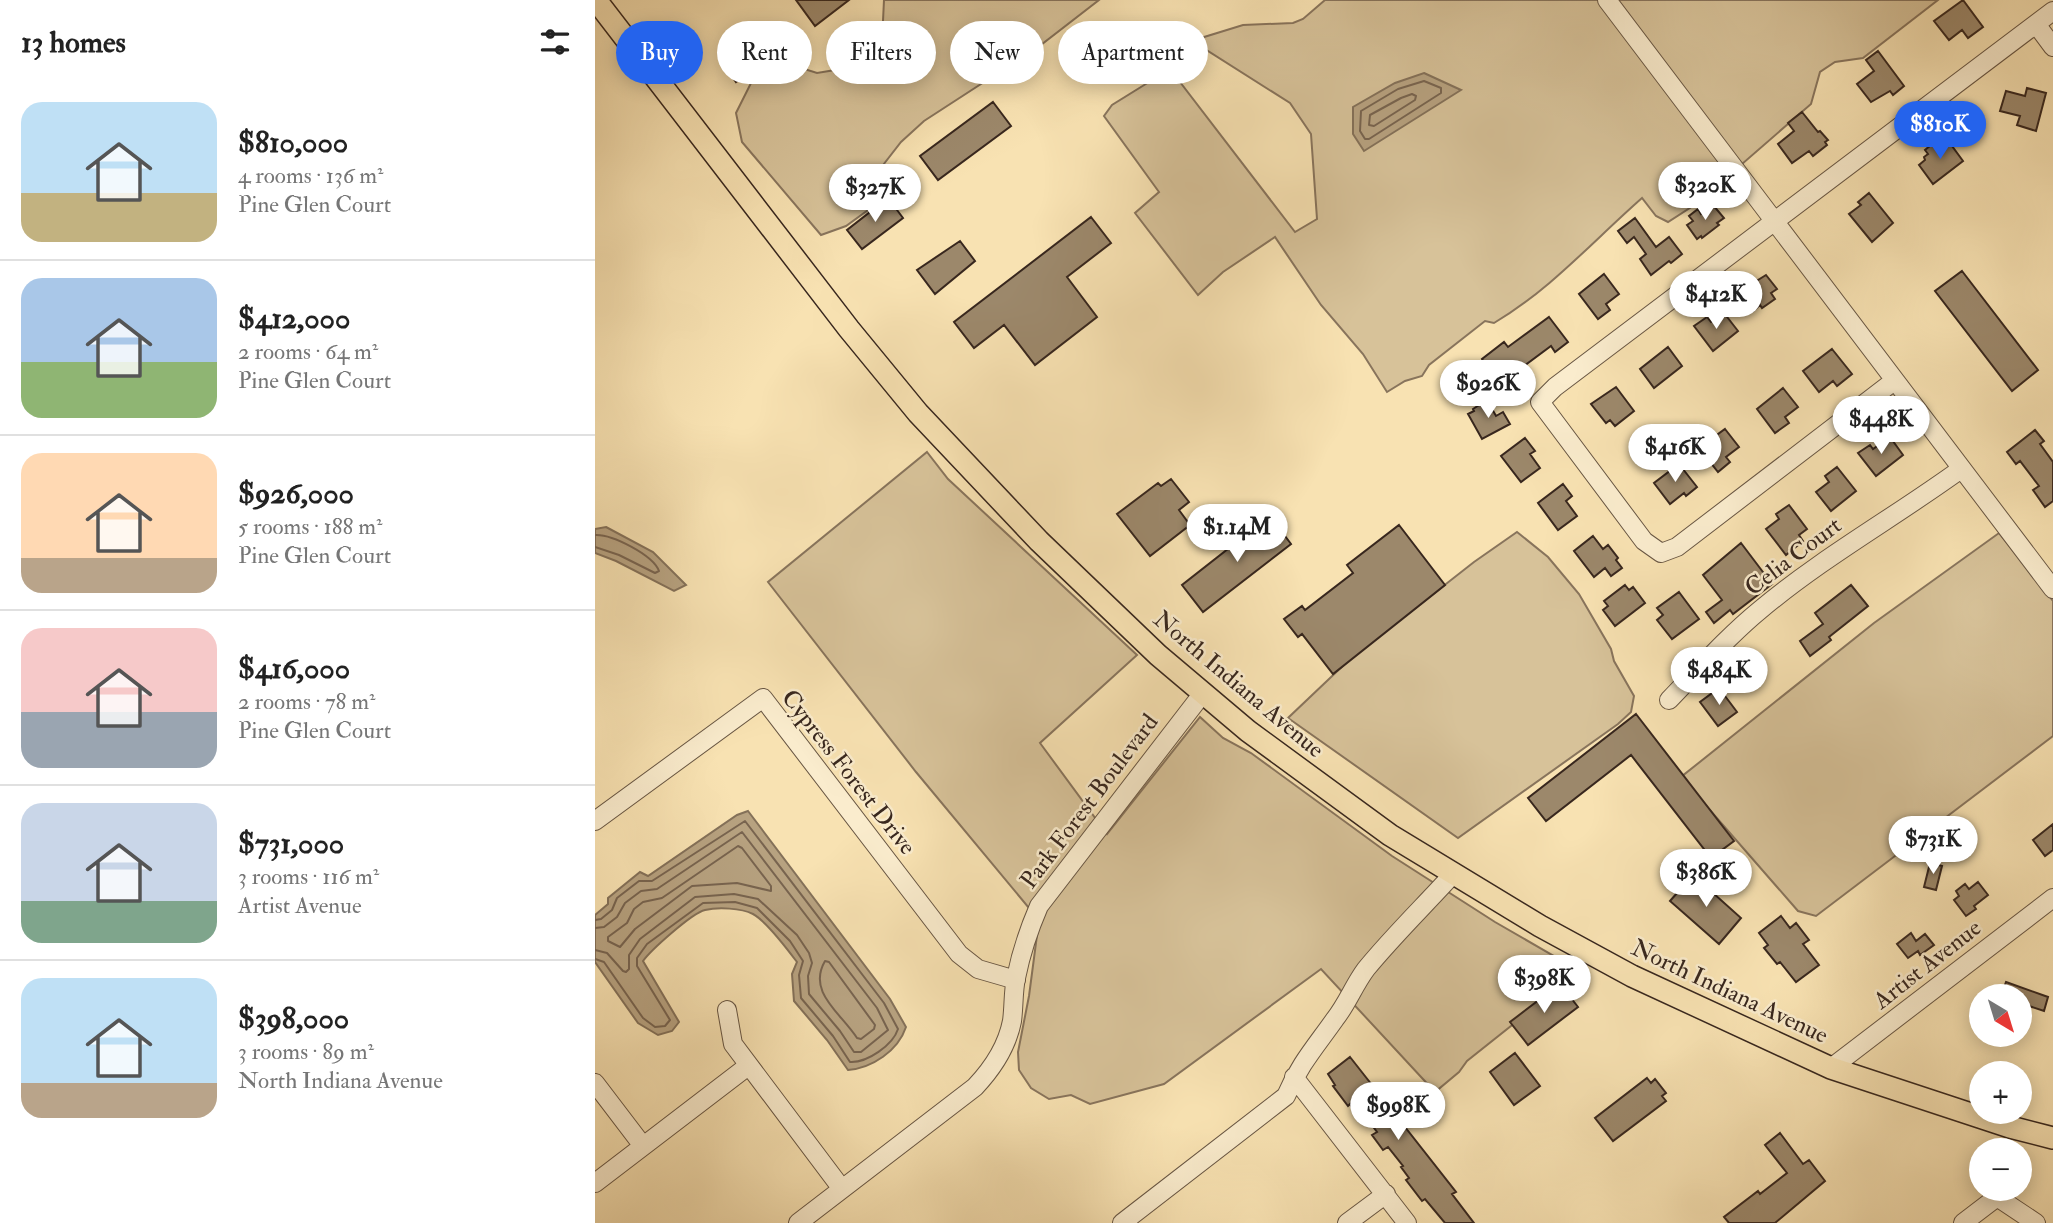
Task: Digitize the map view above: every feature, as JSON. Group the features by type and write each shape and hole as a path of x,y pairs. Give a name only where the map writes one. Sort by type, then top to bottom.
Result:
{"main road":[{"name":"North Indiana Avenue","path":"596,0 849,329 918,413 1039,541 1158,655 1248,731 1390,835 1540,926 1632,976 1831,1068 2053,1138"}],"street":[{"path":"1607,0 2053,589"},
{"path":"1894,381 1677,547 1661,554 1644,541 1540,402 1555,387 1774,220 2053,11"},
{"path":"2036,24 2053,47"},
{"name":"Celia Court","path":"1669,700 1722,644 1760,610 1848,544 1961,469"},
{"name":"Park Forest Boulevard","path":"798,1223 975,1087 997,1061 1009,1033 1016,980 1028,930 1039,905 1203,693"},
{"name":"Cypress Forest Drive","path":"595,821 762,698 959,954 978,970 1016,980"},
{"path":"1122,1223 1286,1096 1311,1049 1336,1018 1366,970 1453,874"},
{"name":"Artist Avenue","path":"1831,1068 2053,898"},
{"path":"727,1010 733,1044 842,1189"},
{"path":"595,1183 748,1066"},
{"path":"1294,1077 1407,1223"},
{"path":"595,1083 643,1146"},
{"path":"1347,1223 1386,1194"},
{"path":"1963,1223 1997,1197 2036,1223"}],"shaded area":[{"path":"884,0 1099,0 1072,21 1058,21 1058,32 1044,43 1044,21 950,21 950,84 981,84 924,121 901,142 880,169 881,186 886,197 846,226 821,235 742,142 736,113 750,84 812,84 812,71 826,72 826,84 936,84 936,21 883,21"},
{"path":"1325,0 1938,0 1863,58 1835,62 1820,72 1811,104 1696,204 1668,222 1656,216 1642,198 1534,296 1494,323 1485,321 1429,365 1422,376 1405,381 1387,392 1363,354 1321,305 1275,237 1223,272 1198,295 1135,213 1159,192 1104,116 1112,105 1146,84 1182,84 1295,232 1317,219 1311,134 1290,103 1208,51 1208,36 1243,25 1293,23 1303,19"},
{"path":"927,452 948,479 1137,655 1040,743 1107,834 1200,717 1223,738 1251,753 1392,856 1495,922 1578,970 1467,1061 1459,1072 1435,1092 1321,969 1164,1084 1090,1104 1071,1095 1049,1099 1031,1088 1019,1070 1018,1052 1039,920 916,772 768,582"},
{"path":"1517,532 1548,557 1579,594 1634,696 1631,712 1458,838 1288,718 1349,660 1474,562"},
{"path":"1999,533 2053,601 2053,736 1816,916 1798,911 1681,777 1874,623"}],"water":[{"path":"1424,73 1461,90 1364,151 1353,134 1353,107 1395,83"},
{"path":"606,527 653,552 686,585 674,591 595,553 595,529"},
{"path":"748,811 890,999 906,1027 897,1044 875,1062 848,1070 794,1001 792,974 797,962 777,936 748,912 723,908 705,910 672,932 643,961 679,1022 672,1031 658,1035 638,1023 595,962 595,915 608,904 608,898 640,872 648,876 737,815"}],"building":[{"path":"796,0 849,0 815,26"},
{"path":"1963,0 1983,27 1968,38 1962,30 1949,40 1934,21"},
{"path":"1878,51 1904,86 1893,95 1890,91 1871,102 1857,84 1874,71 1866,60"},
{"path":"2027,88 2046,93 2036,131 2017,125 2020,116 2000,111 2006,91 2025,96"},
{"path":"993,102 1011,126 938,180 920,156"},
{"path":"1802,112 1828,140 1825,142 1827,145 1813,156 1809,151 1792,163 1778,144 1794,131 1788,123"},
{"path":"1936,141 1941,148 1949,142 1963,161 1933,184 1919,165 1928,154 1925,150"},
{"path":"1869,193 1893,223 1872,242 1849,214 1861,205 1858,202"},
{"path":"888,198 903,218 862,249 847,230"},
{"path":"1713,205 1724,218 1717,223 1719,225 1697,239 1687,225 1693,221 1689,216 1698,209 1701,214"},
{"path":"1091,217 1111,243 1067,277 1097,317 1035,365 1004,325 974,348 954,322"},
{"path":"1635,218 1656,247 1669,237 1682,254 1651,275 1640,259 1646,254 1634,237 1627,243 1618,231"},
{"path":"960,241 975,261 935,294 917,270"},
{"path":"1962,271 2038,370 2012,391 1935,291"},
{"path":"1604,274 1619,294 1606,304 1610,310 1598,319 1579,294"},
{"path":"1766,275 1777,289 1771,293 1775,299 1753,311 1739,292"},
{"path":"1724,313 1738,331 1713,351 1694,326 1707,317 1711,322"},
{"path":"1549,317 1568,342 1555,352 1551,346 1513,374 1508,367 1494,378 1482,359 1504,342 1508,347"},
{"path":"1668,347 1682,366 1654,388 1640,369"},
{"path":"1832,349 1852,374 1837,386 1833,381 1819,392 1803,371"},
{"path":"1616,387 1634,411 1615,426 1610,420 1606,423 1591,404"},
{"path":"1783,388 1798,407 1785,417 1789,423 1775,433 1757,409"},
{"path":"1487,400 1496,416 1503,412 1510,424 1482,439 1468,414"},
{"path":"1725,429 1739,447 1726,457 1730,462 1718,472 1699,448"},
{"path":"2035,430 2044,441 2040,444 2053,462 2053,501 2045,507 2033,490 2039,486 2020,461 2016,464 2007,452"},
{"path":"1890,437 1903,455 1876,476 1858,453 1870,445 1873,449"},
{"path":"1525,438 1535,451 1530,454 1540,468 1521,482 1501,456"},
{"path":"1679,464 1697,487 1670,504 1654,483"},
{"path":"1837,467 1856,491 1831,511 1816,492 1829,482 1825,476"},
{"path":"1171,479 1189,502 1179,510 1190,525 1150,556 1117,514 1158,483 1161,486"},
{"path":"1563,484 1572,496 1566,501 1577,516 1558,530 1538,503"},
{"path":"1789,505 1807,529 1799,535 1803,541 1786,555 1766,529 1779,519 1776,514"},
{"path":"1270,516 1291,544 1203,612 1182,585"},
{"path":"1399,525 1445,585 1333,674 1302,634 1298,637 1284,619 1302,606 1305,610 1353,573 1347,565"},
{"path":"1593,536 1603,549 1608,545 1618,558 1616,560 1622,568 1611,576 1605,568 1594,577 1574,551"},
{"path":"1741,543 1772,584 1733,614 1730,610 1714,623 1706,612 1722,600 1703,575"},
{"path":"1625,585 1629,590 1633,587 1645,603 1615,626 1603,610 1608,606 1604,601"},
{"path":"1851,585 1868,606 1810,656 1800,641 1823,624 1815,613"},
{"path":"1679,592 1699,619 1672,639 1657,620 1663,615 1657,608"},
{"path":"1719,688 1737,712 1718,726 1700,702"},
{"path":"1636,714 1734,841 1711,858 1631,755 1546,821 1528,798"},
{"path":"2053,824 2053,850 2045,856 2033,840"},
{"path":"1930,863 1942,866 1936,890 1924,887"},
{"path":"1693,875 1741,918 1719,944 1670,901"},
{"path":"1978,882 1988,895 1966,916 1954,900 1959,896 1956,891 1965,884 1969,889"},
{"path":"1781,916 1790,928 1796,923 1809,940 1803,944 1819,965 1796,982 1764,948 1768,945 1759,933"},
{"path":"1911,933 1916,941 1925,934 1934,945 1920,955 1918,951 1908,958 1897,944"},
{"path":"1560,984 1578,1007 1528,1045 1510,1022"},
{"path":"2032,991 2048,997 2044,1011 2032,1007"},
{"path":"1515,1053 1540,1086 1514,1105 1490,1072"},
{"path":"1350,1057 1456,1192 1452,1194 1474,1223 1445,1223 1425,1199 1422,1201 1406,1180 1409,1178 1401,1167 1403,1166 1388,1147 1383,1150 1372,1135 1377,1132 1362,1112 1358,1115 1333,1086 1335,1085 1328,1074"},
{"path":"1647,1078 1651,1083 1655,1079 1666,1093 1662,1096 1666,1101 1613,1141 1595,1118"},
{"path":"1780,1133 1803,1164 1809,1160 1825,1181 1775,1223 1729,1223 1724,1217 1787,1173 1765,1145"}]}
